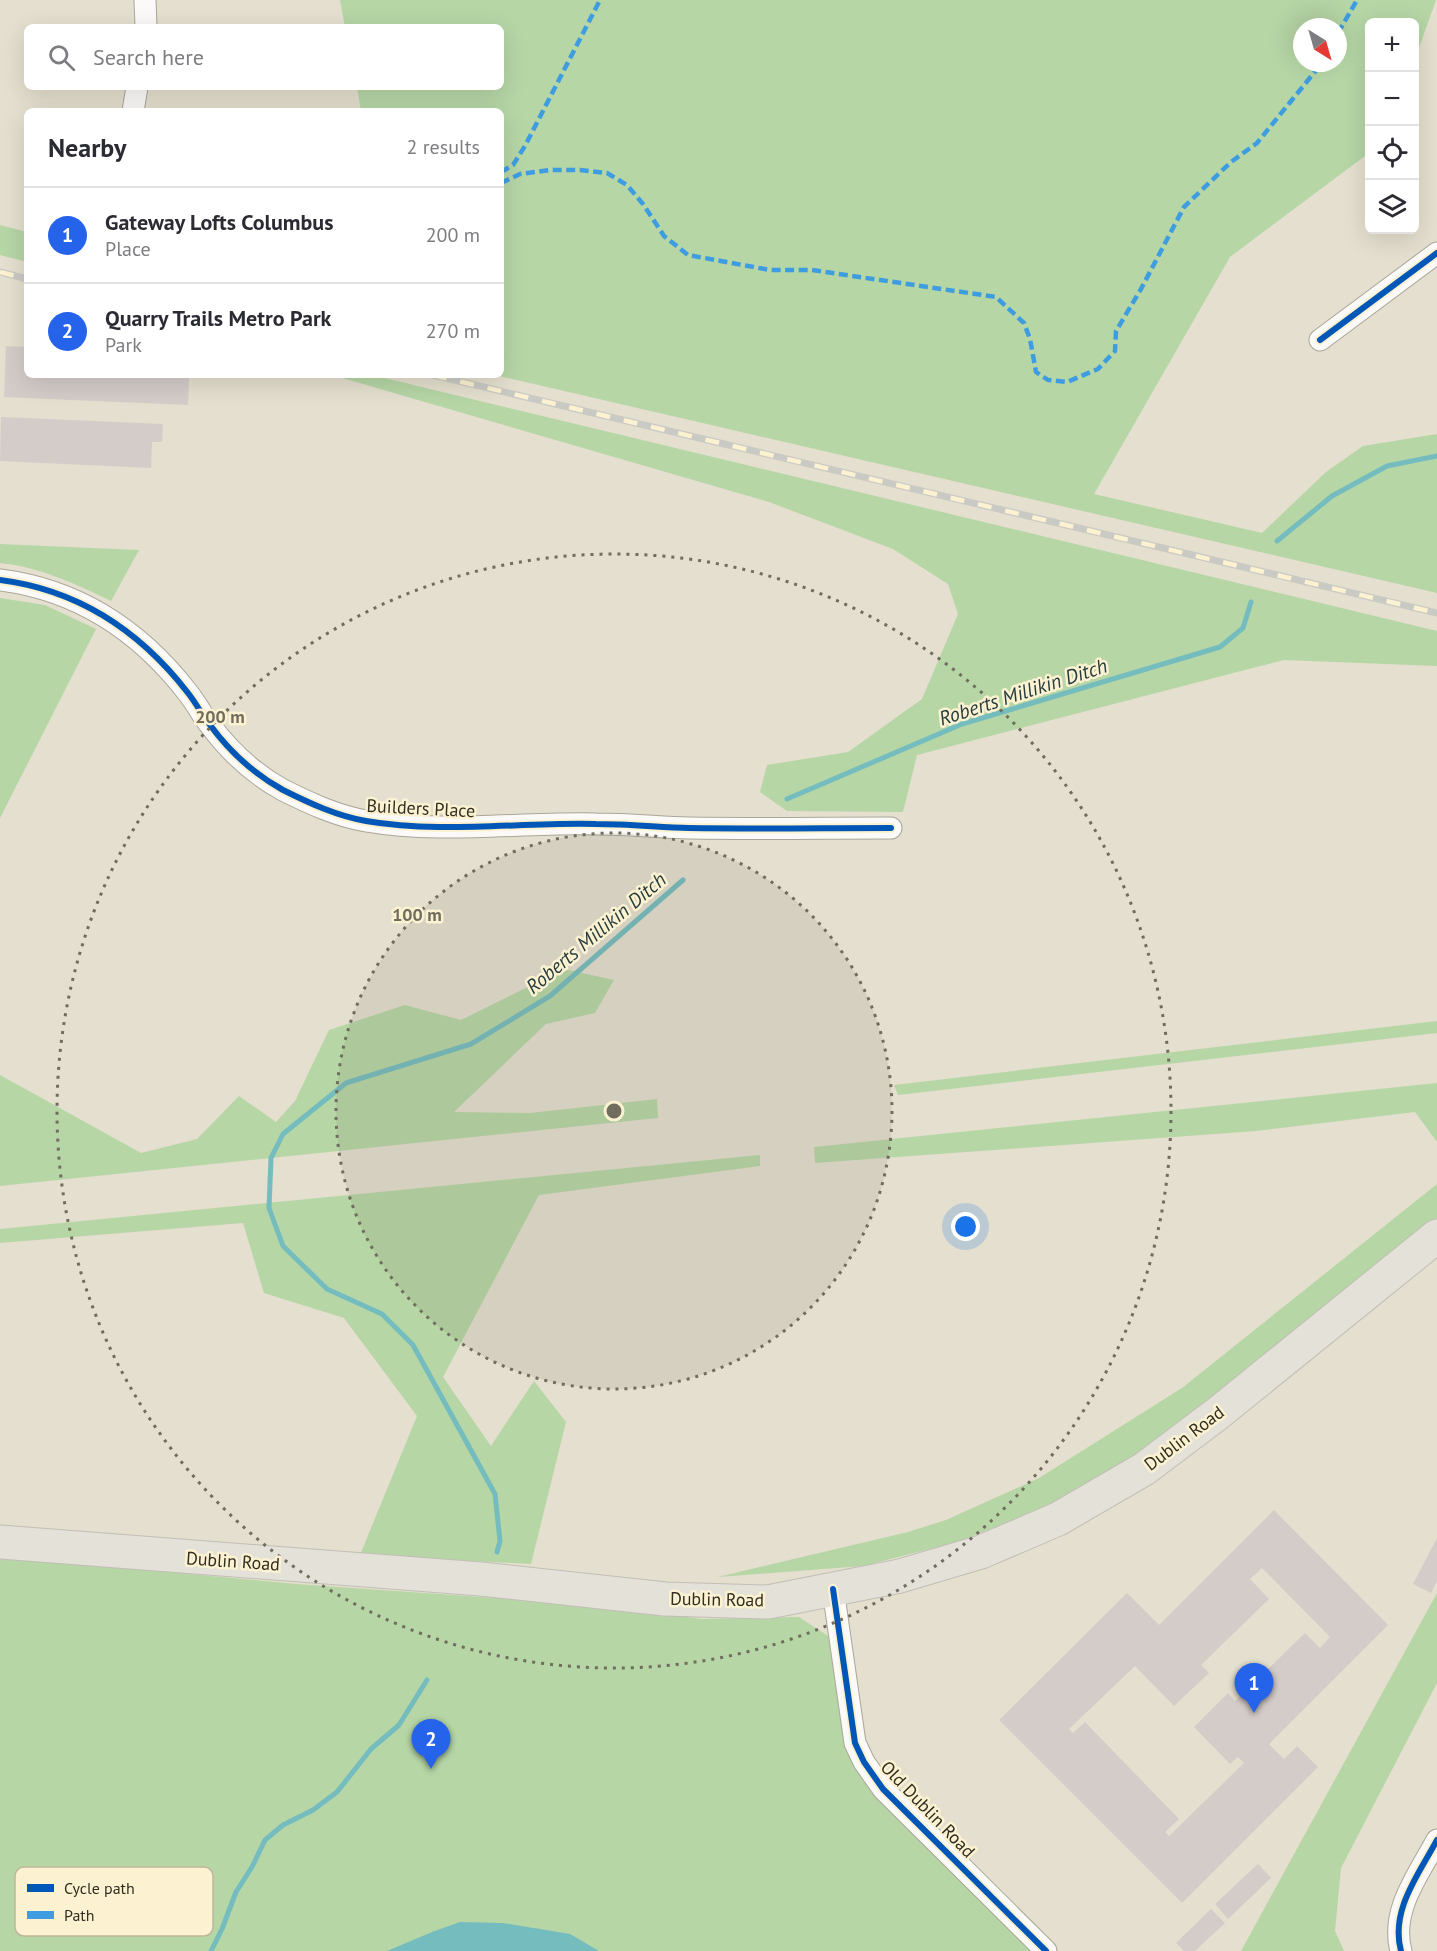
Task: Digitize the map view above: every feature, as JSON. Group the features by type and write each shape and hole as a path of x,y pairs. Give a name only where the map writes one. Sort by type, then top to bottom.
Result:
{"main road":[{"name":"Dublin Road","path":"0,1542 481,1579 665,1599 768,1602 900,1576 981,1552 1058,1519 1144,1469 1217,1414 1437,1236"}],"street":[{"path":"145,0 146,24"},
{"path":"134,108 136,90"},
{"path":"1320,340 1437,253"},
{"name":"Builders Place","path":"0,580 41,587 110,619 150,648 189,694 238,759 282,789 330,812 363,821 398,825 594,824 689,828 891,828"},
{"name":"Old Dublin Road","path":"833,1589 855,1743 864,1762 883,1789 1046,1951"},
{"path":"1401,1951 1398,1920 1404,1902 1437,1840"}],"green space":[{"path":"340,0 1436,0 1419,48 1419,18 1365,18 1365,156 1230,257 1094,494 1262,533 1326,472 1363,446 1437,434 1437,593 504,377 504,108 360,108 358,90 504,90 504,24 344,24"},
{"path":"0,225 24,231 24,261 0,255"},
{"path":"342,378 384,378 1437,631 1437,666 1284,660 917,755 903,812 787,811 760,792 767,765 848,752 922,699 958,614 948,584 893,549 769,502"},
{"path":"0,544 139,550 111,601 43,572 0,563"},
{"path":"0,598 45,605 96,629 0,818"},
{"path":"564,969 614,980 595,1013 546,1024 454,1112 530,1113 657,1099 658,1118 0,1186 0,1075 141,1153 197,1139 239,1096 276,1122 295,1101 329,1030 405,1005 461,1020"},
{"path":"1437,1021 1437,1033 898,1095 894,1085"},
{"path":"1437,1083 1437,1142 1415,1112 1256,1131 815,1163 814,1147"},
{"path":"760,1155 760,1166 539,1195 443,1377 491,1446 534,1381 566,1422 531,1564 360,1555 417,1416 344,1318 264,1293 243,1223 0,1243 0,1229"},
{"path":"1437,1184 1437,1219 1180,1427 1105,1475 1030,1514 957,1542 863,1566 718,1577 908,1532 946,1520 1039,1478 1182,1388"},
{"path":"0,1556 296,1584 610,1606 702,1619 799,1617 828,1636 850,1746 874,1792 1030,1951 0,1951"},
{"path":"1437,1593 1437,1683 1341,1868 1335,1931 1344,1951 1241,1951"}],"water":[{"path":"460,1922 503,1923 570,1934 599,1951 387,1951"}],"building":[{"path":"6,346 24,347 24,378 189,378 188,405 4,397"},
{"path":"1,417 163,424 162,442 152,442 151,468 0,461"},
{"path":"1274,1510 1388,1625 1269,1744 1284,1759 1297,1746 1318,1767 1182,1903 999,1720 1127,1593 1159,1625","holes":["1262,1568 1330,1637 1320,1648 1305,1633 1235,1701 1228,1693 1194,1727 1230,1764 1238,1757 1244,1763 1169,1836 1165,1832 1179,1819 1085,1722 1073,1733 1069,1729 1135,1666 1174,1706 1209,1673 1201,1665 1269,1599 1250,1579"]},
{"path":"1437,1538 1437,1581 1431,1593 1413,1584"},
{"path":"1258,1864 1271,1878 1228,1919 1215,1904"},
{"path":"1211,1909 1225,1923 1195,1951 1184,1951 1176,1943"}],"waterway":[{"name":"Roberts Millikin Ditch","path":"1277,541 1332,496 1387,466 1437,456"},
{"name":"Roberts Millikin Ditch","path":"787,799 962,724 1220,647 1243,628 1251,602"},
{"name":"Roberts Millikin Ditch","path":"497,1552 500,1541 495,1494 413,1345 382,1314 327,1289 283,1246 269,1208 271,1158 283,1134 346,1083 471,1044 550,996 683,880"},
{"name":"Roberts Millikin Ditch","path":"211,1951 236,1892 265,1840 283,1825 313,1810 337,1792 371,1749 399,1725 427,1680"}],"railway":[{"path":"0,272 24,278"},
{"path":"446,378 1437,613"}],"marked path":[{"path":"504,170 513,165 525,146 600,0"},
{"path":"1347,18 1357,0"},
{"path":"504,182 520,174 550,170 607,173 627,185 664,236 688,255 770,270 812,270 996,297 1024,323 1030,339 1036,372 1048,380 1067,382 1098,369 1115,351 1116,331 1184,207 1231,162 1257,143 1315,72"}],"cycle path":[{"path":"1320,340 1437,253"},
{"path":"0,580 56,593 106,617 128,633 169,671 218,735 252,770 283,790 344,816 394,825 423,827 619,824 689,828 891,828"},
{"path":"833,1589 855,1743 864,1762 883,1789 1046,1951"},
{"path":"1401,1951 1399,1921 1403,1907 1415,1879 1437,1840"}],"place":[{"name":"Gateway Lofts Columbus","path":"1254,1713"},
{"name":"Quarry Trails Metro Park","path":"431,1769"}]}
